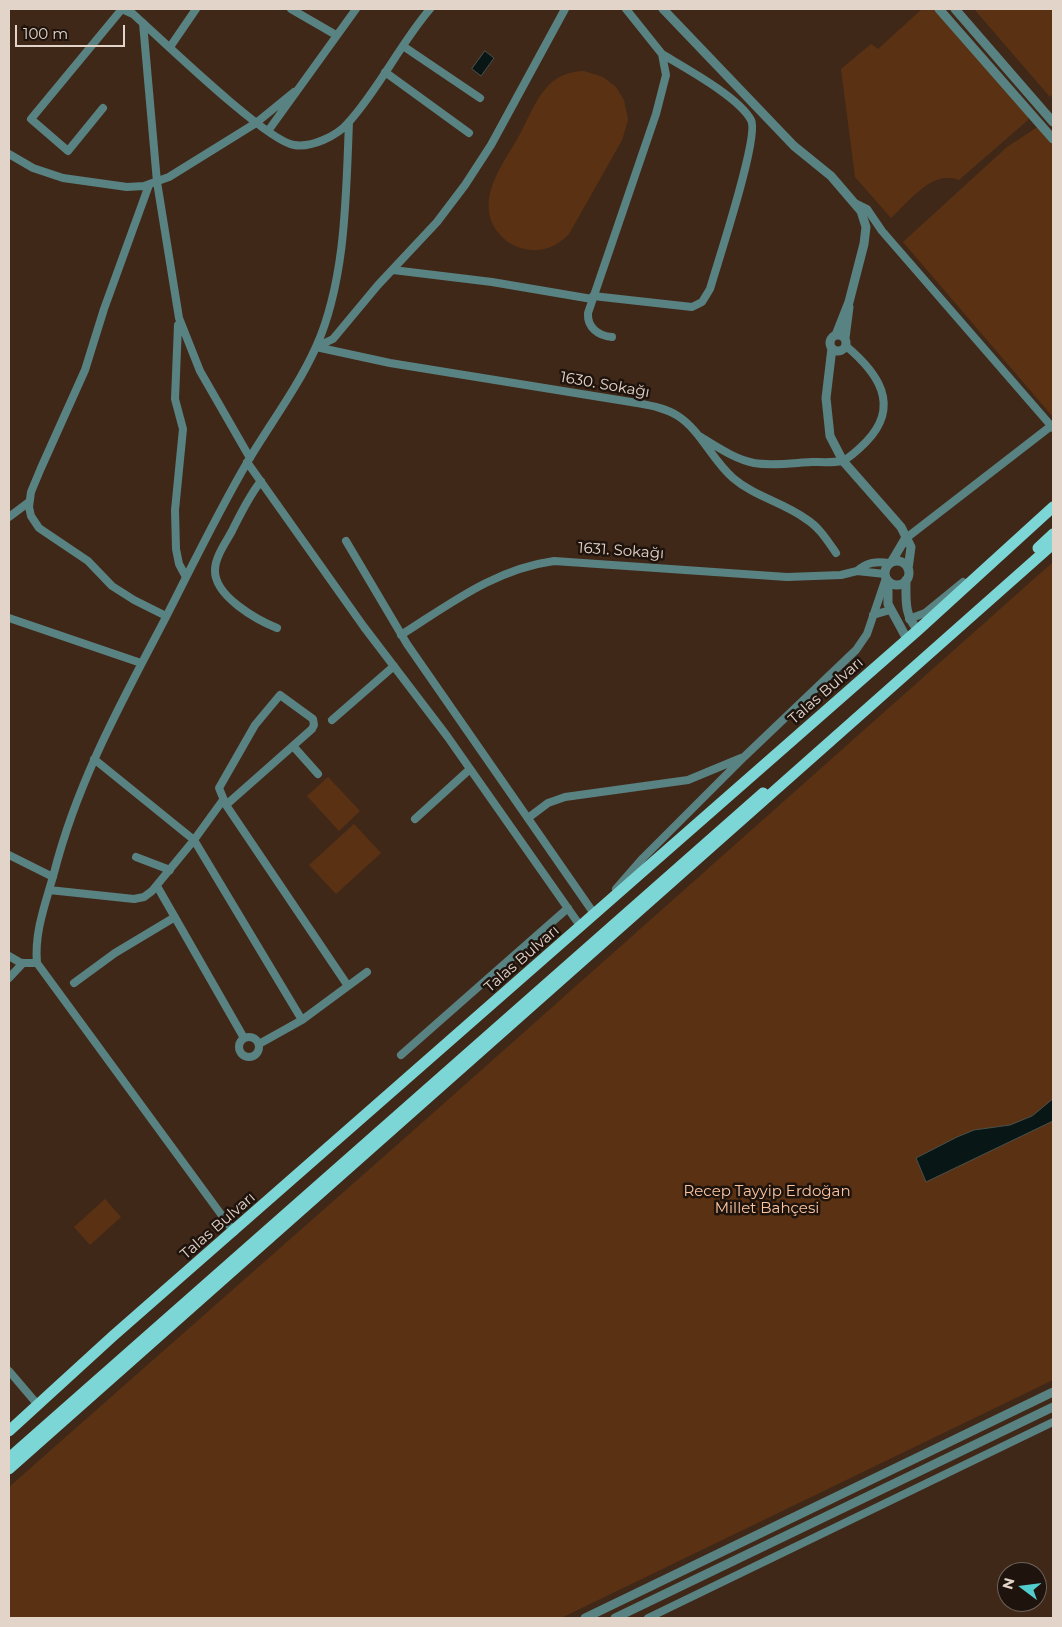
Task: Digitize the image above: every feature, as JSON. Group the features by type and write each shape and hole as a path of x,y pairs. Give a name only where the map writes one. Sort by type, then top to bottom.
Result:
{"main road":[{"name":"Talas Bulvarı","path":"9,1431 113,1336 234,1232 918,630 1053,506"},
{"path":"9,1458 1053,534"},
{"path":"9,1469 1053,544"}],"street":[{"path":"170,47 196,9"},
{"path":"291,9 336,35"},
{"path":"268,131 294,92 356,9"},
{"path":"103,108 68,150 31,119 122,10 134,11 170,47 256,123 288,144 306,145 336,134 350,122 430,9"},
{"path":"316,347 333,339 437,222 479,166 565,9"},
{"path":"393,270 492,282 593,298 692,307 698,305 710,289 739,190 753,129 750,118 713,86 662,54 626,9"},
{"path":"664,9 794,146 830,176 856,204 864,219 866,234 826,398 828,423 835,447 843,461 898,523 905,539 909,542 911,552 906,580 906,606 909,619 918,630"},
{"path":"939,9 1053,139"},
{"path":"955,9 1053,122"},
{"path":"143,22 153,184 178,318 203,379 261,481 470,769 581,927"},
{"path":"403,46 480,98"},
{"path":"612,337 599,334 589,323 588,313 656,114 666,75 662,54"},
{"path":"385,72 469,133"},
{"path":"9,154 33,168 64,178 128,187 153,184 256,123 294,92"},
{"path":"234,1232 38,962 38,934 71,814 94,759 186,577 249,460 316,347 332,297 344,223 350,122"},
{"path":"153,184 104,309 85,370 41,468 29,502 31,516 39,528 88,561 112,586 134,600 166,616"},
{"path":"346,541 401,635 595,914 643,858 745,756 856,650 866,634 891,562 905,539 1052,427 882,231 866,209 856,204"},
{"path":"178,318 175,399 183,429 175,510 176,549 179,564 186,577"},
{"path":"697,435 728,453 754,462 787,464 843,461 858,450 871,436 879,422 883,401 880,385 872,370 840,343"},
{"name":"1630. Sokağı","path":"316,347 390,363 662,408 682,418 734,479 752,491 807,519 818,528 836,552"},
{"path":"261,481 248,497 217,561 215,576 219,584 239,606 257,619 278,628"},
{"path":"9,517 29,502"},
{"path":"909,619 925,613 1003,552"},
{"name":"1631. Sokağı","path":"401,635 484,583 514,570 540,563 567,561 791,577 858,571 886,578"},
{"path":"891,562 900,561 908,569"},
{"name":"1631. Sokağı","path":"858,571 863,566 876,562 891,562"},
{"path":"886,578 900,584 906,580"},
{"path":"886,578 886,596 890,610 907,639"},
{"path":"873,615 890,610"},
{"path":"9,618 141,664"},
{"path":"332,720 394,666"},
{"path":"49,890 134,899 148,895 224,802 313,728 314,722 311,717 280,695 255,725 219,788 224,802 348,986"},
{"path":"293,746 318,774"},
{"path":"528,818 548,803 565,797 688,780 745,756"},
{"path":"94,759 194,840 302,1020"},
{"path":"415,819 470,769"},
{"path":"9,855 53,877"},
{"path":"136,857 170,870"},
{"path":"157,886 244,1038"},
{"path":"401,1055 568,908"},
{"path":"74,983 115,953 175,916"},
{"path":"9,956 23,963 38,962"},
{"path":"9,978 23,963"},
{"path":"259,1044 253,1037 244,1038 240,1044 240,1050 247,1057 257,1054 259,1044 302,1020 367,972"},
{"path":"9,1371 38,1405"},
{"path":"585,1618 1053,1392"},
{"path":"615,1618 1053,1407"},
{"path":"648,1618 1053,1422"}],"green space":[{"path":"922,9 943,9 1029,110 1028,120 959,180 949,178 930,183 913,196 891,218 855,177 841,69 871,44 878,49"},
{"path":"974,9 1053,9 1053,94 1050,97"},
{"path":"584,71 603,77 616,87 624,100 628,120 622,140 569,234 549,248 531,250 517,247 499,234 491,219 490,193 494,181 542,93 552,82 563,75"},
{"path":"1039,126 1053,136 1053,417 903,242 1007,147"},
{"name":"Recep Tayyip Erdoğan Millet Bahçesi","path":"1053,562 1053,1380 561,1618 9,1618 9,1487"},
{"path":"328,777 360,811 339,831 307,796"},
{"path":"354,824 381,853 336,894 309,865"},
{"path":"105,1199 121,1217 90,1245 74,1227"}],"shaded area":[{"path":"485,51 494,58 481,76 472,69"},
{"path":"1053,1099 1053,1121 926,1182 916,1158 974,1130 1010,1125 1032,1116"}]}
